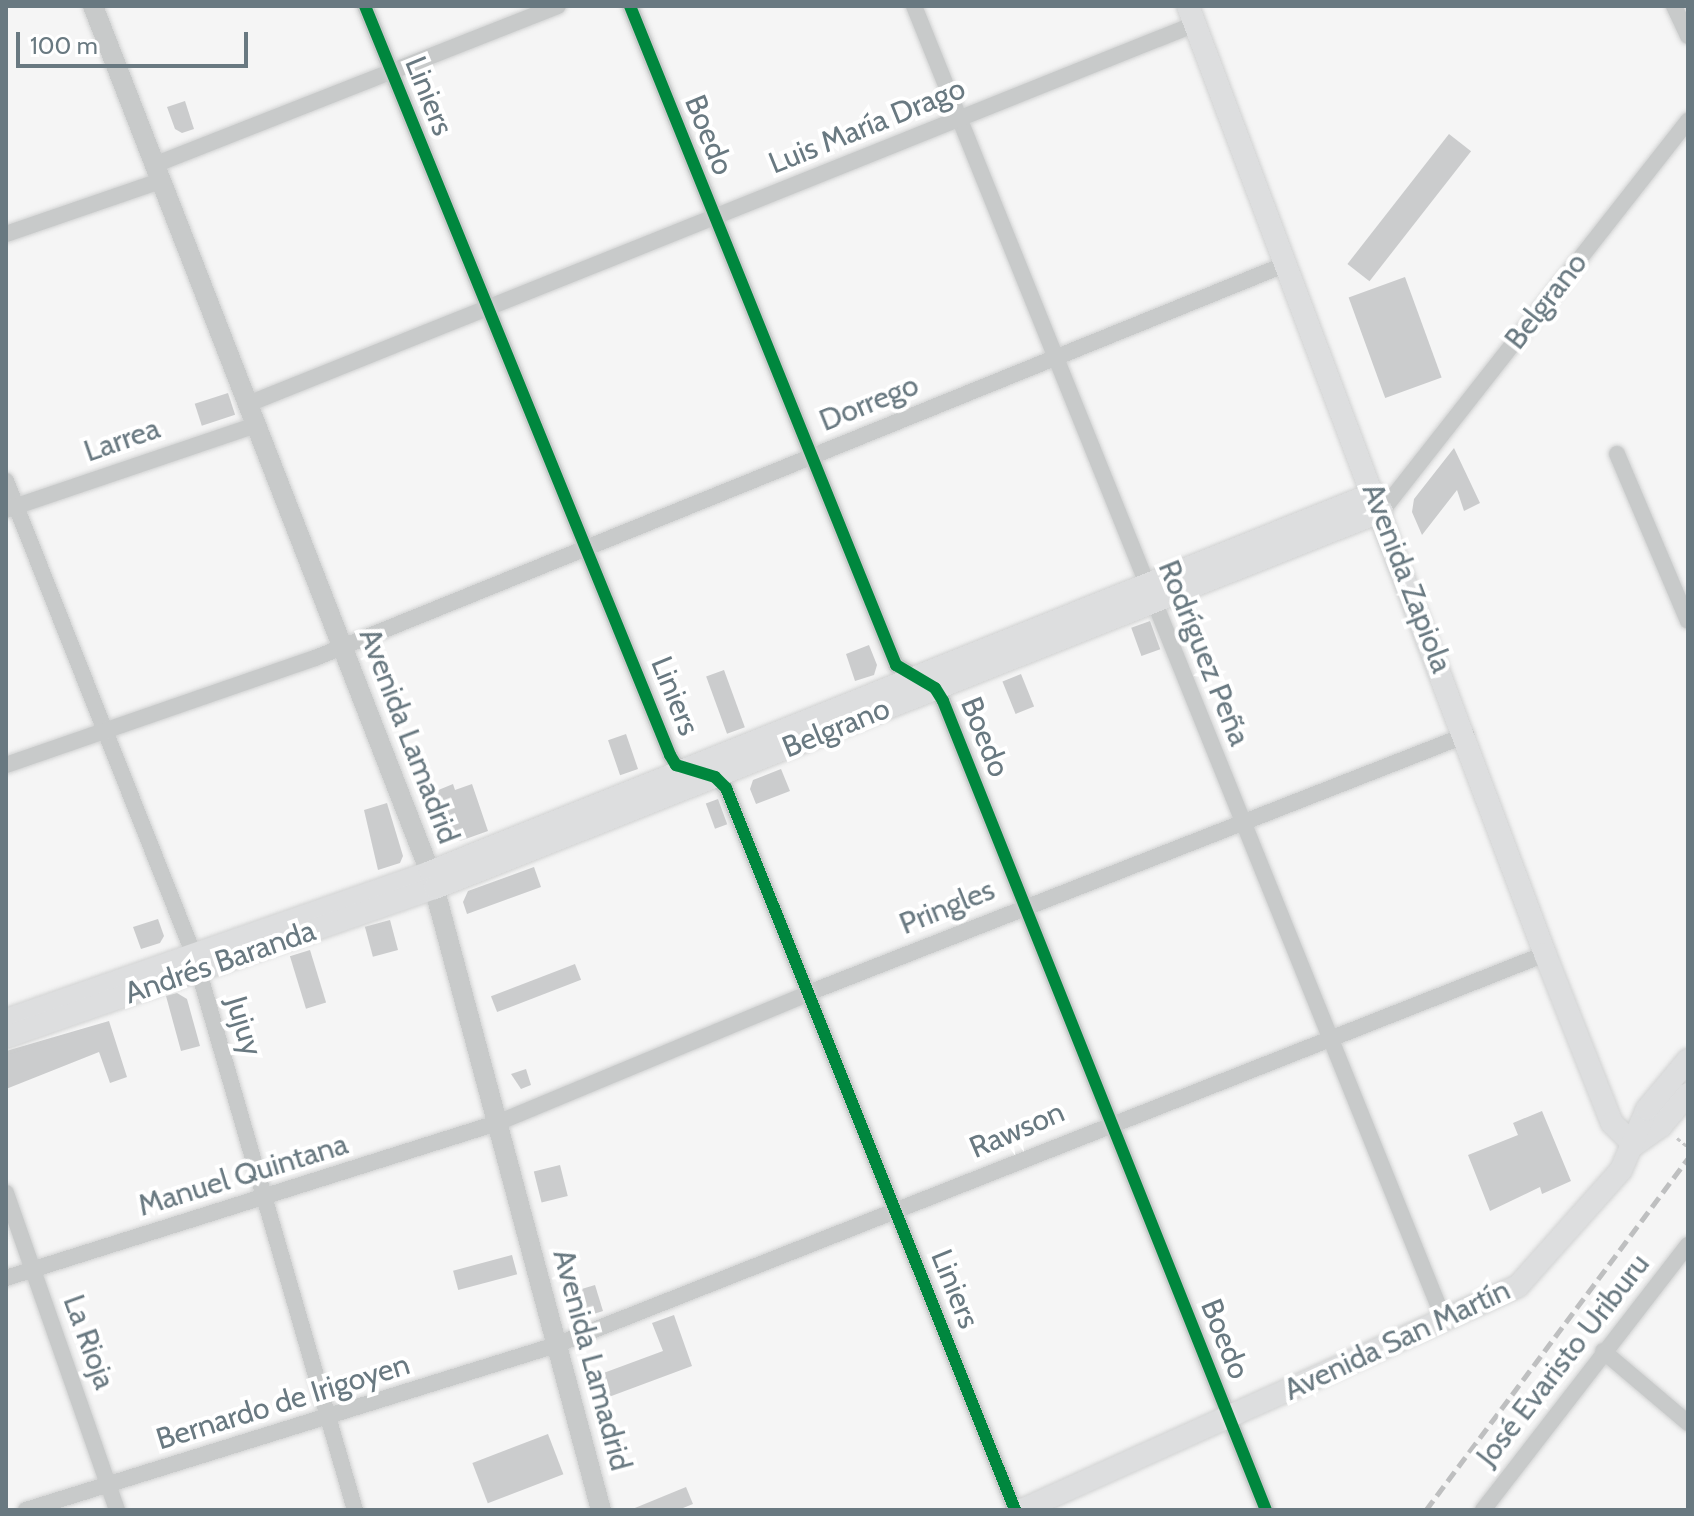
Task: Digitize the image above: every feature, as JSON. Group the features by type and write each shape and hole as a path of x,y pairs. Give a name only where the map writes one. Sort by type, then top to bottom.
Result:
{"main road":[{"name":"Avenida Zapiola","path":"1191,15 1466,735 1545,954 1612,1123 1634,1145"},
{"name":"Belgrano","path":"432,880 687,770 914,678 1149,592 1378,502"},
{"name":"Belgrano","path":"432,880 715,777 935,688 1149,592"},
{"name":"Andrés Baranda","path":"6,1020 196,962 432,880"},
{"name":"Andrés Baranda","path":"6,1037 196,962"},
{"name":"Avenida San Martín","path":"1022,1510 1529,1279 1621,1170 1647,1109 1688,1060"},
{"name":"Avenida San Martín","path":"1634,1145 1661,1126 1688,1094"}],"street":[{"name":"Avenida Lamadrid","path":"93,6 432,880 601,1510"},
{"name":"Liniers","path":"365,6 670,755 687,770 715,777 726,788 811,992 1015,1510"},
{"path":"6,234 558,6"},
{"name":"Boedo","path":"630,6 809,456 896,665 935,688 1266,1510"},
{"name":"Rodríguez Peña","path":"914,6 1444,1320"},
{"path":"1674,6 1688,36"},
{"name":"Luis María Drago","path":"248,404 958,117 1191,15"},
{"name":"Belgrano","path":"1378,502 1403,481 1688,121"},
{"name":"Dorrego","path":"6,765 342,647 586,545 1284,265"},
{"name":"Larrea","path":"11,508 256,425"},
{"path":"1617,454 1688,621"},
{"name":"Jujuy","path":"6,481 11,508 196,962 331,1417 355,1510"},
{"name":"Pringles","path":"497,1123 811,992 1466,735"},
{"name":"Rawson","path":"556,1345 896,1211 1110,1122 1545,954"},
{"name":"Manuel Quintana","path":"6,1278 497,1123"},
{"name":"La Rioja","path":"6,1193 111,1484 117,1510"},
{"name":"José Evaristo Uriburu","path":"1483,1510 1688,1245"},
{"name":"Bernardo de Irigoyen","path":"26,1510 556,1345"},
{"path":"1603,1351 1688,1423"}],"building":[{"path":"185,101 194,129 182,133 175,129 167,107"},
{"path":"1449,134 1471,151 1369,281 1347,264"},
{"path":"1405,277 1442,378 1385,398 1349,298"},
{"path":"228,393 235,415 202,426 195,404"},
{"path":"1454,448 1480,503 1464,511 1457,490 1422,535 1412,512 1414,499"},
{"path":"1150,621 1160,649 1141,656 1131,628"},
{"path":"869,645 877,665 874,675 855,681 846,654"},
{"path":"724,670 745,727 727,734 706,676"},
{"path":"1021,674 1034,706 1016,714 1002,681"},
{"path":"626,734 638,769 620,775 608,740"},
{"path":"781,769 790,791 756,804 750,789 753,780"},
{"path":"453,784 455,790 472,784 488,831 460,841 452,837 436,791"},
{"path":"718,799 727,824 715,829 706,803"},
{"path":"387,803 403,856 400,863 378,870 364,810"},
{"path":"534,867 541,887 467,914 463,902 468,891"},
{"path":"158,919 164,936 160,943 141,949 133,927"},
{"path":"390,920 398,950 373,957 365,927"},
{"path":"310,950 326,1003 306,1009 290,956"},
{"path":"575,964 581,980 497,1012 491,996"},
{"path":"177,993 187,999 200,1046 181,1051 166,996"},
{"path":"109,1021 127,1077 110,1083 99,1052 6,1089 6,1051"},
{"path":"526,1069 531,1085 521,1089 511,1074"},
{"path":"1542,1111 1571,1181 1542,1194 1540,1187 1490,1211 1468,1155 1518,1135 1513,1123"},
{"path":"560,1165 568,1196 542,1203 534,1172"},
{"path":"512,1255 517,1274 458,1290 453,1271"},
{"path":"595,1285 603,1311 578,1319 571,1315 565,1294"},
{"path":"674,1315 692,1366 598,1401 590,1378 663,1351 652,1323"},
{"path":"548,1434 563,1474 488,1503 472,1463"},
{"path":"686,1487 693,1504 678,1510 630,1510"}],"railway":[{"path":"1426,1510 1688,1159"}],"cycle path":[{"path":"365,6 670,755 676,765 715,777 726,788 1015,1510"},
{"path":"630,6 896,665 935,688 943,701 1266,1510"}]}
